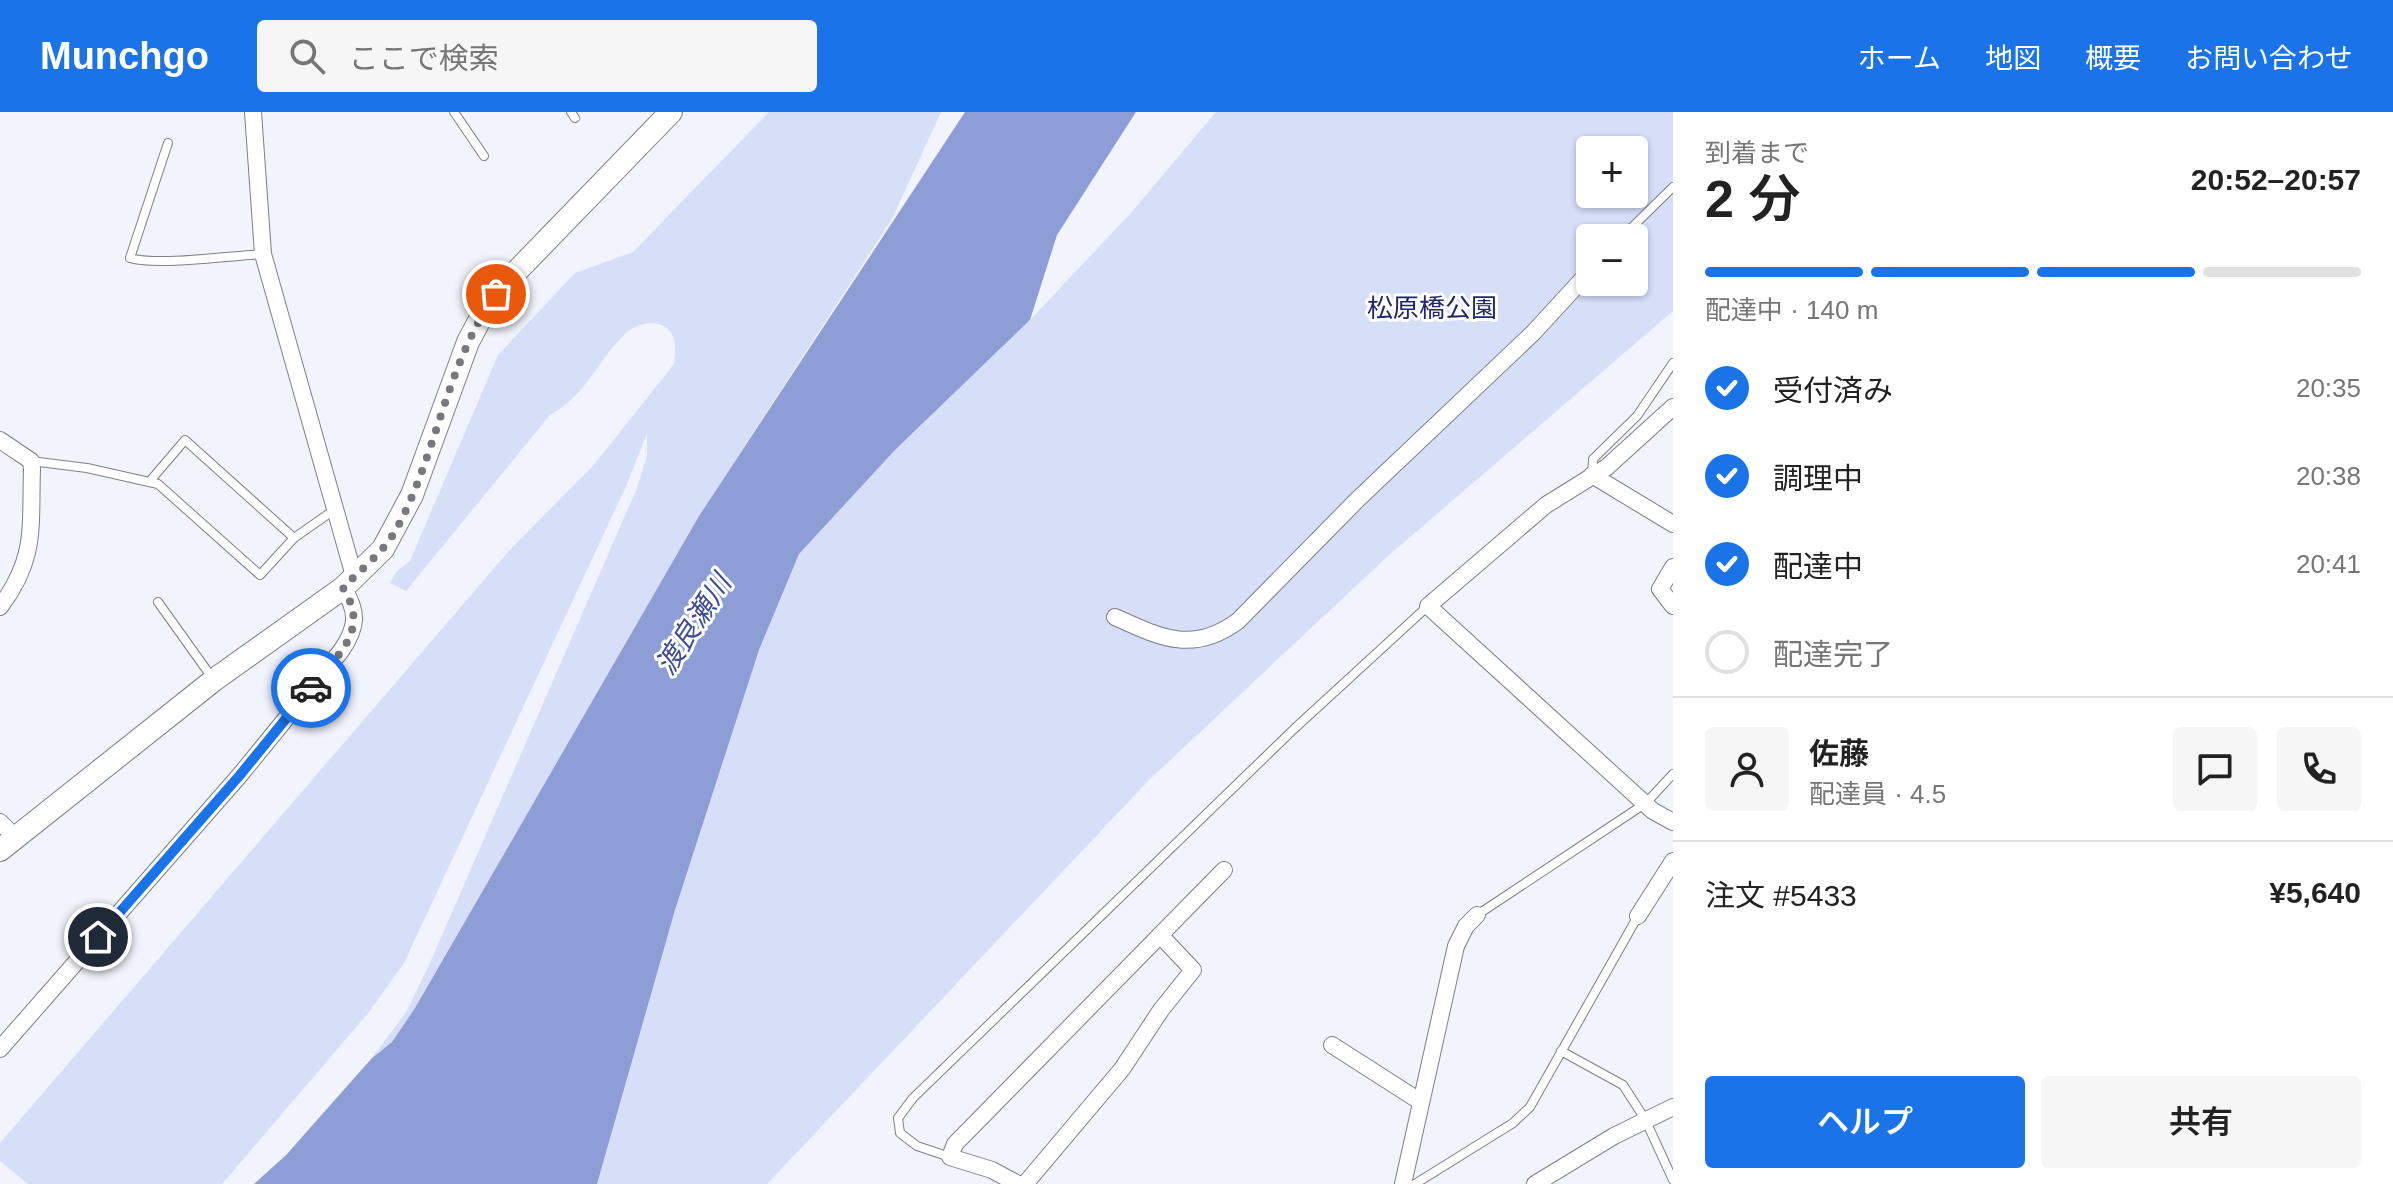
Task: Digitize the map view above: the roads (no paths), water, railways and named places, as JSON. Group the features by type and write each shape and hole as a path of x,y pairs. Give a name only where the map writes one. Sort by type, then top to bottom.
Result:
{"street":[{"path":"0,1049 240,775 353,632 356,620 334,510 263,254 253,112"},
{"path":"5,836 348,582 383,549 412,495 468,342 486,308 513,275 671,112"},
{"path":"1115,617 1166,638 1193,642 1215,635 1238,621 1357,500 1533,333 1576,286"},
{"path":"1673,407 1654,428 1607,467 1546,505 1428,606 1646,803 1673,822"},
{"path":"0,440 31,461 29,555 23,572 0,607"},
{"path":"1592,475 1673,524"},
{"path":"1673,567 1660,589 1673,606"},
{"path":"1638,916 1673,861"},
{"path":"1018,1184 992,1170 950,1157 955,1144 1224,870"},
{"path":"1403,1184 1456,946 1477,915"},
{"path":"1025,1184 1122,1069 1161,1010 1188,980 1193,970 1160,935"},
{"path":"1332,1045 1421,1102"},
{"path":"1535,1184 1645,1119 1673,1107"}],"lane":[{"path":"454,112 484,156"},
{"path":"168,143 130,258 148,263 263,254"},
{"path":"1635,224 1673,187"},
{"path":"1592,475 1593,459 1643,409 1673,363"},
{"path":"150,481 185,440 294,538"},
{"path":"31,461 150,481 260,575 294,538 334,510"},
{"path":"158,602 214,680"},
{"path":"950,1157 917,1146 900,1133 898,1118 913,1098 1294,729 1428,606"},
{"path":"1477,915 1646,803 1673,774"},
{"path":"1415,1184 1513,1123 1530,1107 1586,1005 1605,980 1638,916"},
{"path":"1561,1051 1623,1085 1645,1119 1673,1180"}],"water":[{"name":"渡良瀬川","path":"965,112 1136,112 1057,235 1030,320 895,450 799,554 759,650 675,910 597,1184 254,1184 286,1155 372,1058 392,1042 415,1008 699,516"}],"park label":[{"name":"松原橋公園","path":"1432,308"}]}
